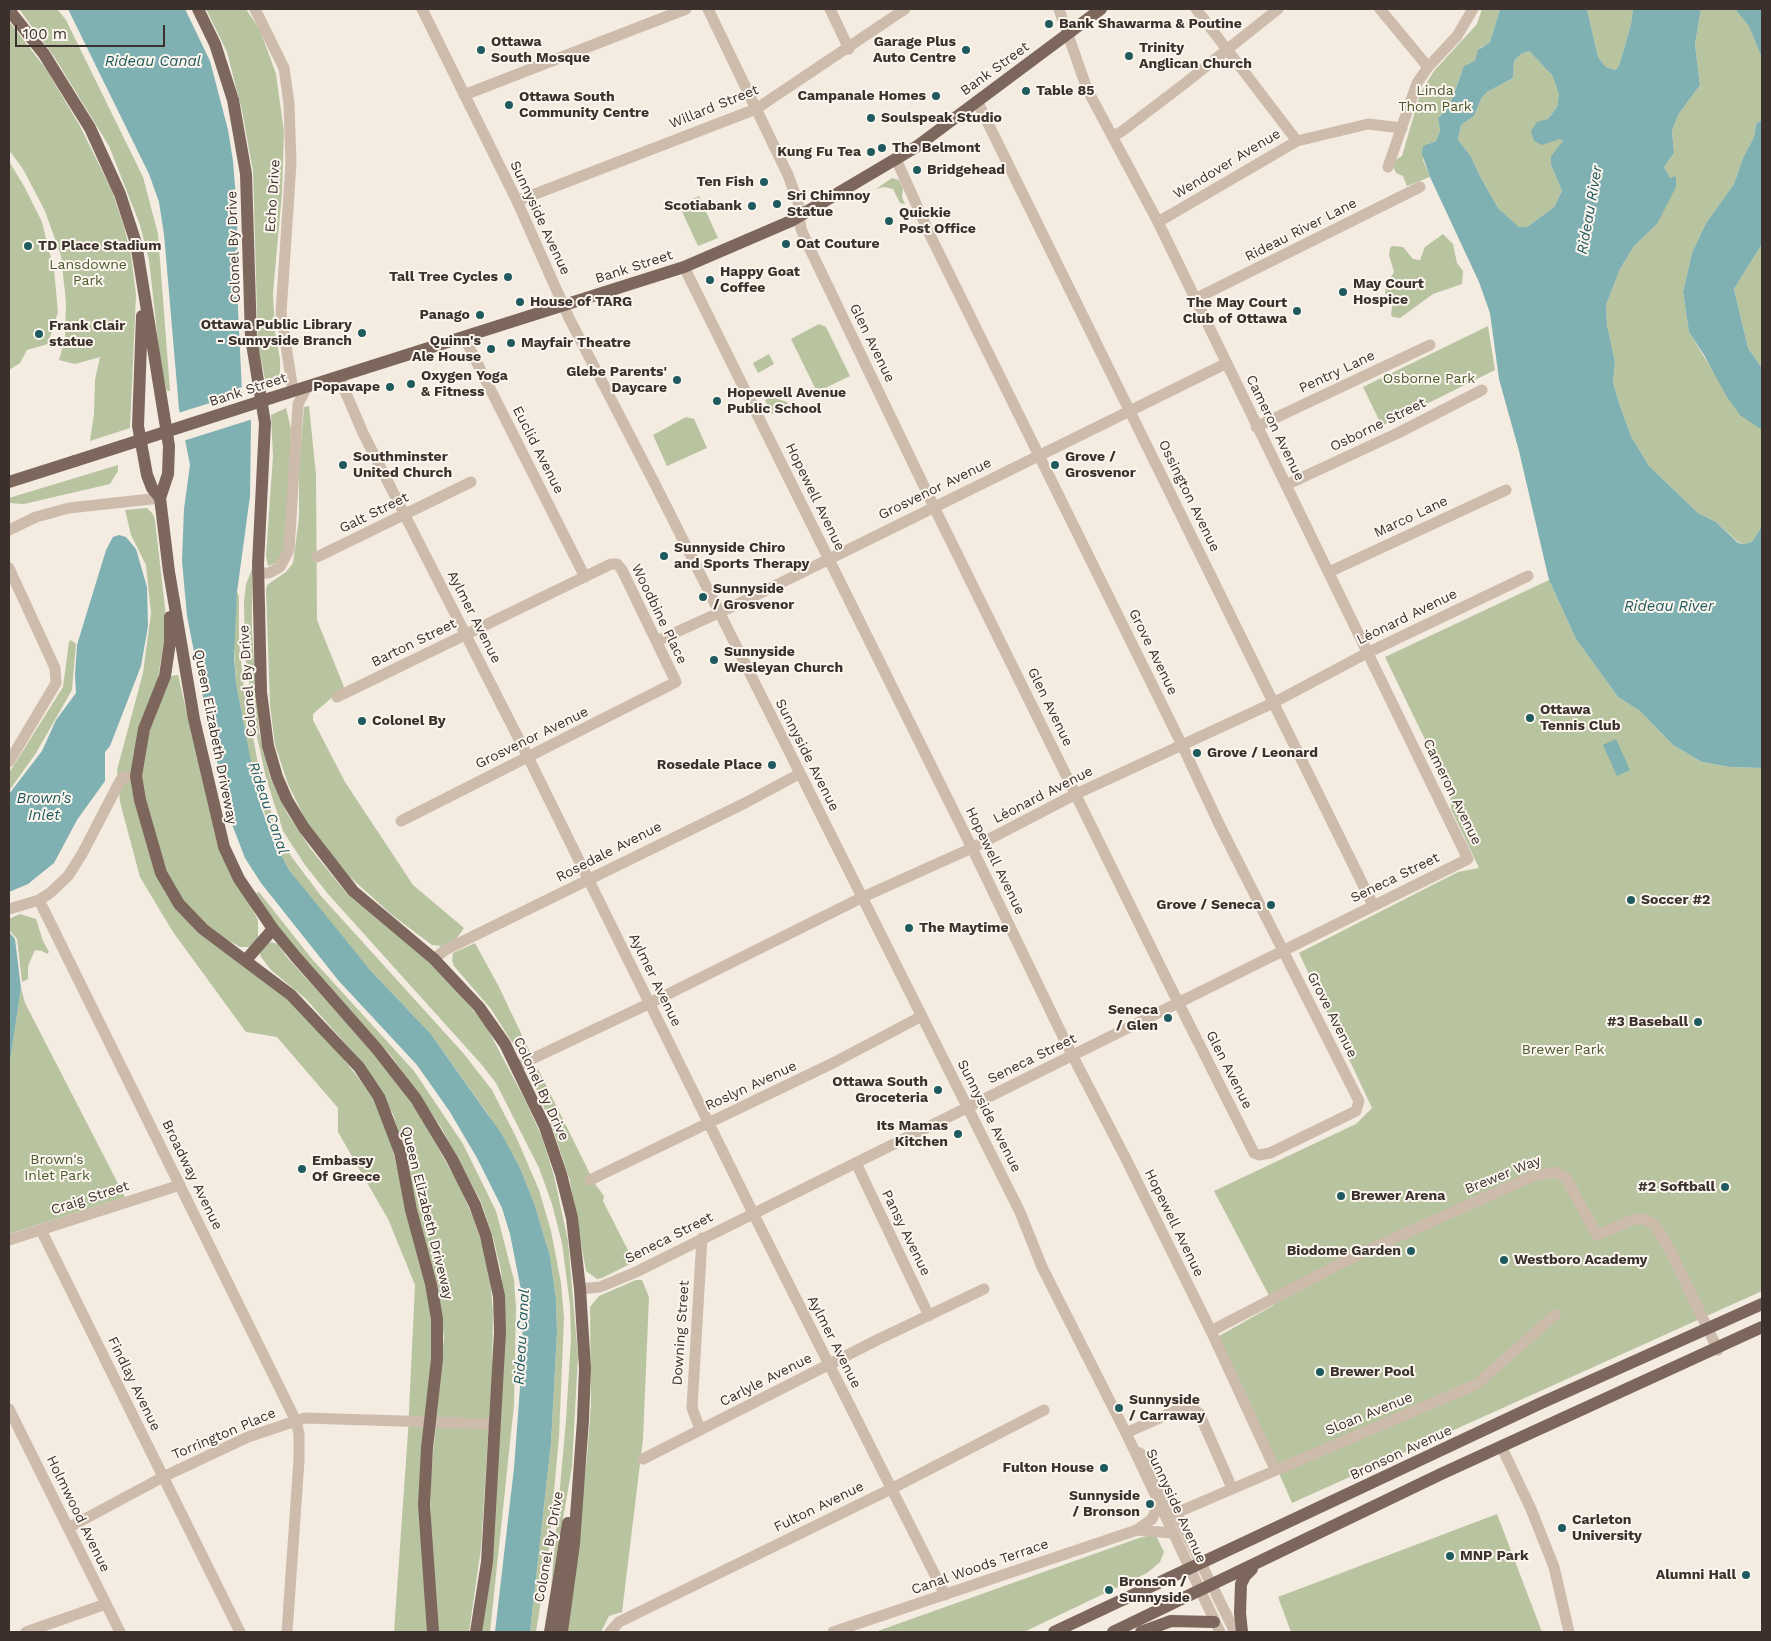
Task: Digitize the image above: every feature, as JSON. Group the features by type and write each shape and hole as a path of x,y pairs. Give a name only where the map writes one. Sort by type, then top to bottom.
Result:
{"main road":[{"name":"Colonel By Drive","path":"198,9 215,44 232,100 246,174 251,338 262,406 265,439 258,573 261,692 268,746 277,777 287,800 314,842 353,891 434,959 480,1007 506,1044 545,1127 561,1174 572,1218 580,1289 584,1368 580,1467 574,1544 562,1632"},
{"name":"Bank Street","path":"9,482 684,267 801,216 896,159 1101,9"},
{"name":"Queen Elizabeth Driveway","path":"9,10 56,72 98,144 131,224 140,259 169,446 168,474 160,498 169,572 194,719 218,831 239,879 273,929 296,958 378,1049 416,1099 443,1142 475,1205 488,1245 499,1296 500,1332 487,1562 476,1632"},
{"name":"Queen Elizabeth Driveway","path":"144,291 138,426 147,475 152,488 160,498"},
{"name":"Queen Elizabeth Driveway","path":"169,572 169,653 162,686 142,734 136,776 154,852 169,890 179,904 203,929 291,995 311,1014 358,1067 383,1105 400,1152 410,1210 436,1307 438,1345 424,1505 434,1632"},
{"path":"246,960 273,929"},
{"name":"Bronson Avenue","path":"1054,1632 1539,1404 1762,1304"},
{"path":"1113,1632 1258,1564 1433,1478 1718,1350 1762,1327"},
{"name":"Colonel By Drive","path":"550,1632 558,1576 580,1467"},
{"path":"1242,1632 1240,1620 1241,1584 1245,1576 1258,1564"},
{"path":"1141,1632 1170,1620 1217,1627"}],"street":[{"name":"Echo Drive","path":"255,9 284,68 289,104 291,163 281,313 293,391"},
{"name":"Sunnyside Avenue","path":"422,9 517,201 564,306 1020,1212 1042,1267 1126,1433 1158,1505 1217,1627"},
{"path":"464,95 686,9"},
{"name":"Glen Avenue","path":"708,9 788,175 801,216 801,229 808,245 934,507 1178,1003 1254,1153 1259,1155 1270,1153 1310,1134"},
{"path":"830,9 848,49"},
{"name":"Willard Street","path":"517,201 756,109 905,9"},
{"name":"Cameron Avenue","path":"1059,9 1088,89 1158,222 1256,427 1329,572 1468,859"},
{"path":"1196,9 1296,141"},
{"path":"1112,136 1121,132 1184,84 1278,9"},
{"path":"1380,9 1428,67"},
{"path":"1388,167 1402,128 1411,94 1428,67 1457,36 1474,9"},
{"name":"Ossington Avenue","path":"976,101 1131,411 1373,905"},
{"name":"Wendover Avenue","path":"1158,222 1296,141 1368,124 1402,128"},
{"name":"Grove Avenue","path":"896,159 930,235 1182,745 1219,824 1359,1101 1356,1111 1310,1134"},
{"name":"Rideau River Lane","path":"1195,299 1420,187"},
{"name":"Hopewell Avenue","path":"684,267 972,848 1072,1056 1125,1157 1211,1331 1274,1469"},
{"name":"Euclid Avenue","path":"464,337 585,577"},
{"name":"Pentry Lane","path":"1256,427 1430,345"},
{"name":"Grosvenor Avenue","path":"657,641 719,613 1226,363"},
{"name":"Aylmer Avenue","path":"339,377 364,433 528,757 945,1595"},
{"path":"258,573 270,572 280,567 289,550 298,404 307,387"},
{"name":"Osborne Street","path":"1286,486 1398,433 1482,390"},
{"name":"Galt Street","path":"317,557 471,482"},
{"name":"Marco Lane","path":"1329,572 1506,490"},
{"path":"9,530 36,517 70,508 160,498"},
{"name":"Woodbine Place","path":"585,577 611,564 617,564 622,570 676,682"},
{"path":"9,568 12,582 55,668 56,683 9,762"},
{"name":"Léonard Avenue","path":"517,1066 650,1003 863,897 972,848 1076,794 1273,703 1367,653 1528,576"},
{"name":"Barton Street","path":"337,697 585,577"},
{"name":"Grosvenor Avenue","path":"401,821 676,682"},
{"name":"Rosedale Avenue","path":"434,959 445,950 745,803 799,774"},
{"path":"9,909 39,900 50,893 72,872 120,780 124,777 136,776"},
{"name":"Seneca Street","path":"580,1289 600,1287 636,1272 753,1212 856,1163 1468,859"},
{"name":"Broadway Avenue","path":"39,900 296,1421 299,1434 299,1460 287,1632"},
{"name":"Roslyn Avenue","path":"590,1180 833,1063 922,1016"},
{"name":"Pansy Avenue","path":"856,1163 929,1316"},
{"name":"Brewer Way","path":"1211,1331 1357,1255 1533,1176 1555,1172 1566,1178 1597,1235 1632,1220 1643,1219 1654,1224 1664,1237 1718,1350"},
{"name":"Craig Street","path":"9,1240 180,1185"},
{"name":"Findlay Avenue","path":"41,1230 240,1632"},
{"name":"Downing Street","path":"700,1429 692,1408 702,1238"},
{"name":"Carlyle Avenue","path":"643,1459 829,1365 984,1290"},
{"name":"Sloan Avenue","path":"1176,1513 1274,1469 1478,1384 1555,1315"},
{"path":"1126,1433 1184,1408 1191,1408 1198,1413 1232,1488"},
{"name":"Holmwood Avenue","path":"9,1409 120,1632"},
{"name":"Fulton Avenue","path":"610,1632 619,1622 891,1489 1044,1410"},
{"name":"Torrington Place","path":"68,1528 163,1477 248,1437 305,1418 496,1424"},
{"name":"Sunnyside Avenue","path":"1126,1433 1157,1476 1235,1632"},
{"path":"1502,1448 1531,1510 1554,1567 1569,1632"},
{"name":"Canal Woods Terrace","path":"833,1632 1137,1530 1152,1519 1158,1505"},
{"name":"Canal Woods Terrace","path":"1137,1530 1172,1533"},
{"path":"26,1632 106,1604"}],"green space":[{"path":"19,9 57,9 66,20 143,177 158,234 170,391 167,391 161,368 149,260 140,225 109,146 55,58"},
{"path":"206,9 246,9 260,30 276,74 284,132 282,193 273,293 280,376 266,383 258,346 253,171 242,111 227,52"},
{"name":"Linda Thom Park","path":"1482,9 1500,9 1490,42 1480,48 1475,62 1468,64 1461,74 1449,107 1438,118 1440,131 1436,141 1428,144 1423,160 1430,177 1407,186 1403,176 1396,173 1393,166 1394,161 1402,156 1420,94 1434,71 1477,24"},
{"path":"1587,9 1633,9 1631,24 1619,66 1615,70 1606,67 1598,57"},
{"path":"1701,9 1735,9 1749,25 1762,58 1762,120 1756,124 1754,137 1743,158 1734,184 1706,223 1692,253 1683,292 1689,332 1714,373 1762,430 1762,526 1752,542 1744,544 1738,542 1716,522 1698,513 1649,466 1631,436 1620,406 1613,382 1615,362 1607,325 1606,305 1620,269 1634,246 1657,224 1676,176 1670,179 1664,167 1674,153 1672,131 1678,115 1700,85 1695,44"},
{"name":"Lansdowne Park","path":"9,21 46,69 80,126 112,191 131,255 136,295 130,428 90,441 94,414 95,380 100,357 75,364 59,360 65,339 66,302 61,256 45,211 23,169 9,150"},
{"path":"1529,51 1552,75 1559,94 1557,107 1548,119 1563,142 1551,156 1551,165 1562,191 1554,207 1527,227 1518,227 1498,208 1470,155 1458,140 1461,125 1474,116 1481,99 1487,92 1513,78 1514,61 1521,54"},
{"name":"TD Place Stadium","path":"9,161 42,222 54,270 58,312 48,344 27,350 20,363 9,370"},
{"path":"892,178 899,180 903,189 902,197 905,204 900,203 893,189 884,187 876,189"},
{"path":"699,196 718,238 698,246 679,205"},
{"path":"1443,234 1453,244 1457,263 1463,271 1462,284 1433,294 1400,318 1393,317 1391,315 1393,298 1385,293 1386,285 1394,272 1389,255 1390,248 1392,246 1403,247 1413,259 1420,260 1425,247"},
{"path":"1762,244 1762,368 1748,348 1734,289"},
{"path":"819,324 826,327 850,376 817,392 791,339"},
{"name":"Osborne Park","path":"1488,326 1495,370 1382,426 1363,387"},
{"path":"769,354 774,364 758,373 753,363"},
{"path":"771,397 787,402 789,406 771,414 765,400"},
{"path":"309,406 316,475 317,620 344,687 313,714 313,720 345,782 413,885 464,928 457,938 441,946 432,945 392,915 350,877 308,825 288,784 275,745 270,705 266,590 267,585 286,572 293,563 299,518 299,470 304,407"},
{"path":"286,408 291,429 287,544 276,563 268,566 266,556 273,456 271,415"},
{"path":"686,417 694,419 707,448 667,466 653,435"},
{"path":"118,465 118,471 110,484 24,504 9,503 9,498"},
{"path":"147,508 153,514 155,520 167,625 157,683 133,762 165,893 295,1006 339,1053 370,1093 379,1108 393,1150 407,1215 428,1290 432,1326 428,1632 394,1632 408,1432 415,1285 388,1219 338,1132 338,1108 277,1037 246,1032 173,932 140,877 120,802 117,770 143,673 151,613 146,565 131,535 125,510"},
{"path":"252,569 252,632 259,732 270,777 287,813 310,848 347,894 442,973 486,1026 542,1137 554,1176 568,1241 578,1356 572,1467 551,1587 566,1420 571,1338 570,1305 562,1243 552,1204 539,1168 496,1083 328,894 305,865 283,831 266,778 256,732 245,655 244,602 246,584"},
{"name":"Brewer Park","path":"1549,580 1576,639 1618,697 1640,711 1673,745 1702,762 1730,767 1762,768 1762,1291 1292,1503 1219,1336 1274,1305 1214,1191 1356,1124 1372,1108 1299,953 1458,872 1479,868 1451,809 1450,791 1385,657"},
{"path":"237,592 239,596 239,642 244,689 258,764 275,827 291,856 321,896 464,1054 492,1090 517,1139 539,1190 551,1231 561,1283 564,1318 559,1437 548,1557 536,1632 530,1632 551,1443 557,1332 556,1299 550,1256 534,1203 520,1168 488,1114 430,1033 370,970 318,908 289,870 270,833 251,763 236,683 233,629"},
{"path":"71,640 76,644 72,690 36,753 9,791 9,773 63,687 69,642"},
{"path":"178,675 217,843 258,920 258,938 249,947 240,947 224,938 192,913 168,879 149,822 140,773 143,748 171,676"},
{"path":"259,892 312,959 414,1071 463,1144 496,1211 514,1280 516,1308 514,1405 490,1632 480,1632 504,1305 501,1271 493,1237 481,1202 441,1127 392,1057 275,924 256,893"},
{"path":"20,914 36,919 43,941 49,952 47,954 35,950 28,966 28,979 22,982 17,939 9,930 9,919"},
{"path":"271,942 278,944 286,956 377,1057 415,1108 458,1183 473,1217 483,1247 490,1276 493,1313 492,1371 481,1548 469,1632 438,1632 431,1534 430,1486 444,1337 437,1282 422,1233 403,1148 393,1114 359,1059 306,999 271,970 261,957 260,953 264,945"},
{"path":"475,943 498,985 530,1052 521,1054 517,1050 491,1009 454,966 452,960 453,953"},
{"name":"Brown's Inlet Park","path":"21,988 25,1003 125,1197 9,1234 9,1068"},
{"path":"538,1069 595,1184 604,1196 603,1201 634,1262 602,1278 597,1279 586,1271 570,1181 554,1132 531,1076 532,1072"},
{"path":"636,1280 642,1280 649,1297 643,1439 622,1612 609,1616 601,1632 568,1632 591,1405 590,1307 599,1296"},
{"name":"MNP Park","path":"1497,1514 1542,1632 1291,1632 1278,1597"},
{"path":"1155,1534 1164,1552 1160,1562 1147,1573 1024,1632 875,1632 1139,1538"}],"water":[{"name":"Rideau Canal","path":"68,9 185,9 210,61 228,130 233,161 237,210 238,310 242,392 251,421 250,496 237,592 234,656 236,683 258,798 270,833 289,870 370,970 430,1033 501,1133 520,1168 534,1203 550,1256 556,1299 557,1332 551,1443 530,1632 495,1632 514,1468 522,1361 523,1300 510,1234 502,1208 477,1158 450,1112 417,1065 338,980 261,883 245,858 233,827 209,728 187,616 182,561 184,509 190,465 179,409 164,234 159,202 149,174"},
{"name":"Rideau River","path":"1500,9 1587,9 1598,57 1606,67 1615,70 1619,66 1631,24 1633,9 1701,9 1695,44 1700,85 1678,115 1672,131 1674,153 1664,167 1670,178 1676,176 1676,187 1657,224 1634,246 1620,269 1606,305 1607,325 1615,362 1613,382 1620,406 1631,436 1649,466 1698,513 1716,522 1738,543 1752,542 1762,526 1762,768 1730,767 1702,762 1673,745 1640,711 1618,697 1576,639 1549,580 1519,451 1499,379 1490,313 1479,282 1430,177 1422,154 1423,146 1436,141 1440,131 1438,118 1449,107 1464,66 1475,61 1478,50 1490,42","holes":["1529,51 1552,75 1559,94 1557,107 1548,119 1537,122 1531,131 1534,141 1542,145 1560,139 1563,141 1551,156 1551,165 1562,191 1554,207 1527,227 1519,227 1498,208 1470,155 1458,140 1461,125 1474,116 1481,99 1487,92 1513,78 1514,61 1521,54"]},
{"path":"1735,9 1762,9 1762,58 1749,26"},
{"path":"1762,120 1762,244 1734,289 1748,348 1762,368 1762,430 1740,415 1727,397 1689,332 1683,292 1692,253 1706,223 1734,184 1743,158 1754,137 1756,124"},
{"name":"Brown's Inlet","path":"119,535 126,537 136,549 147,587 148,626 141,666 110,746 105,752 105,781 77,820 54,863 28,884 9,892 9,794 42,751 56,720 76,693 77,645 106,550 113,537"},
{"path":"1616,739 1630,770 1617,776 1603,745"},
{"path":"9,932 15,939 21,988 9,1068"}],"pier":[{"path":"245,392 253,419 183,441 178,413"}],"place":[{"name":"Bank Shawarma & Poutine","path":"1049,24"},
{"name":"Ottawa South Mosque","path":"481,50"},
{"name":"Garage Plus Auto Centre","path":"966,50"},
{"name":"Trinity Anglican Church","path":"1129,56"},
{"name":"Table 85","path":"1026,91"},
{"name":"Campanale Homes","path":"936,96"},
{"name":"Ottawa South Community Centre","path":"509,105"},
{"name":"Soulspeak Studio","path":"871,118"},
{"name":"The Belmont","path":"882,148"},
{"name":"Kung Fu Tea","path":"871,152"},
{"name":"Bridgehead","path":"917,170"},
{"name":"Ten Fish","path":"764,182"},
{"name":"Sri Chimnoy Statue","path":"777,204"},
{"name":"Scotiabank","path":"752,206"},
{"name":"Quickie Post Office","path":"889,221"},
{"name":"Oat Couture","path":"786,244"},
{"name":"TD Place Stadium","path":"28,246"},
{"name":"Tall Tree Cycles","path":"508,277"},
{"name":"Happy Goat Coffee","path":"710,280"},
{"name":"May Court Hospice","path":"1343,292"},
{"name":"House of TARG","path":"520,302"},
{"name":"The May Court Club of Ottawa","path":"1297,311"},
{"name":"Panago","path":"480,315"},
{"name":"Ottawa Public Library - Sunnyside Branch","path":"362,333"},
{"name":"Frank Clair statue","path":"39,334"},
{"name":"Mayfair Theatre","path":"511,343"},
{"name":"Quinn's Ale House","path":"491,349"},
{"name":"Glebe Parents' Daycare","path":"677,380"},
{"name":"Oxygen Yoga & Fitness","path":"411,384"},
{"name":"Popavape","path":"390,387"},
{"name":"Hopewell Avenue Public School","path":"717,401"},
{"name":"Southminster United Church","path":"343,465"},
{"name":"Grove / Grosvenor","path":"1055,465"},
{"name":"Sunnyside Chiro and Sports Therapy","path":"664,556"},
{"name":"Sunnyside / Grosvenor","path":"703,597"},
{"name":"Sunnyside Wesleyan Church","path":"714,660"},
{"name":"Ottawa Tennis Club","path":"1530,718"},
{"name":"Colonel By","path":"362,721"},
{"name":"Grove / Leonard","path":"1197,753"},
{"name":"Rosedale Place","path":"772,765"},
{"name":"Soccer #2","path":"1631,900"},
{"name":"Grove / Seneca","path":"1271,905"},
{"name":"The Maytime","path":"909,928"},
{"name":"Seneca / Glen","path":"1168,1018"},
{"name":"#3 Baseball","path":"1698,1022"},
{"name":"Ottawa South Groceteria","path":"938,1090"},
{"name":"Its Mamas Kitchen","path":"958,1134"},
{"name":"Embassy Of Greece","path":"302,1169"},
{"name":"#2 Softball","path":"1725,1187"},
{"name":"Brewer Arena","path":"1341,1196"},
{"name":"Biodome Garden","path":"1411,1251"},
{"name":"Westboro Academy","path":"1504,1260"},
{"name":"Brewer Pool","path":"1320,1372"},
{"name":"Sunnyside / Carraway","path":"1119,1408"},
{"name":"Fulton House","path":"1104,1468"},
{"name":"Sunnyside / Bronson","path":"1150,1504"},
{"name":"Carleton University","path":"1562,1528"},
{"name":"MNP Park","path":"1450,1556"},
{"name":"Alumni Hall","path":"1746,1575"},
{"name":"Bronson / Sunnyside","path":"1109,1590"}]}
